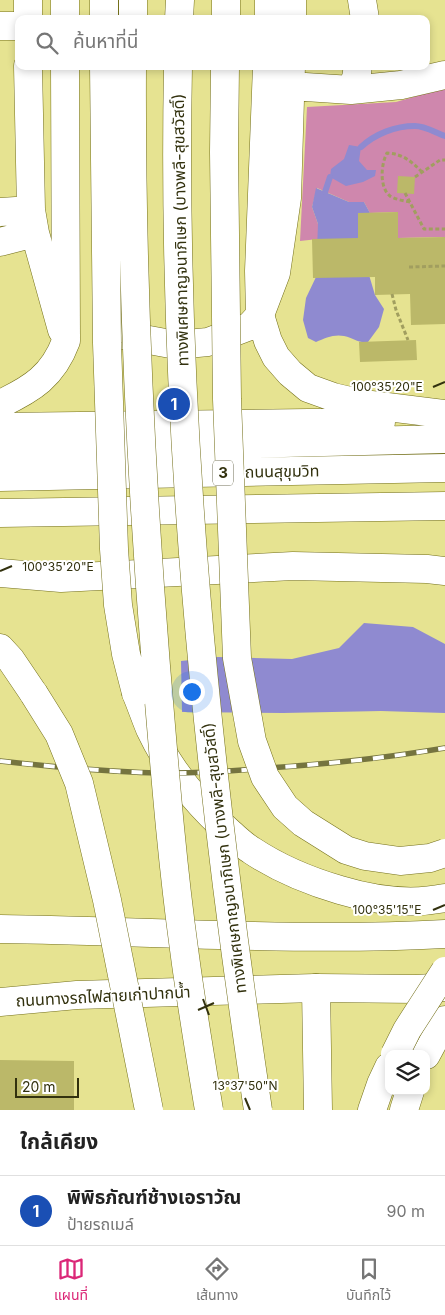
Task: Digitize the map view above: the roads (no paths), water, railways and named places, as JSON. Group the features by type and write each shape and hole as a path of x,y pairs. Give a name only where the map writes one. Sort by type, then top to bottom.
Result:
{"main road":[{"path":"28,0 28,15"},
{"path":"65,0 65,15"},
{"path":"104,0 104,15"},
{"path":"116,0 116,15"},
{"path":"133,0 133,15"},
{"path":"179,15 180,0"},
{"path":"226,0 226,15"},
{"path":"269,15 270,0"},
{"path":"292,0 292,15"},
{"path":"362,0 364,15"},
{"path":"0,26 15,26"},
{"path":"28,70 33,221 66,341"},
{"path":"0,404 21,394 39,382 60,357 66,341 65,70"},
{"path":"104,70 108,353 114,550 118,605 126,654 136,693 150,728 166,758 186,788 213,817 249,849 285,870 319,884 359,896 399,901 432,901 445,898"},
{"path":"116,70 115,303 117,330 122,335 176,345 208,342 239,331 250,326 260,314 276,273 287,198 291,76 354,78 402,85 445,75"},
{"path":"132,70 137,390 150,598 163,755 184,949 209,1110"},
{"name":"ทางพิเศษกาญจนาภิเษก (บางพลี-สุขสวัสดิ์)","path":"178,70 176,153 183,380 196,594 211,761 234,952 258,1110"},
{"path":"225,70 227,399 237,658 252,741 265,777 285,807 303,823 346,850 365,856 400,861 430,858 445,853"},
{"path":"267,70 259,271 260,314 268,341 276,357 290,373 308,388 332,397 363,404 445,414"},
{"path":"0,212 33,221"},
{"path":"0,242 33,221"},
{"path":"0,427 445,421"},
{"path":"0,450 445,439"},
{"name":"ถนนสุขุมวิท","path":"0,477 445,468"},
{"path":"0,514 445,506"},
{"path":"0,573 61,578 293,566 445,571"},
{"path":"4,654 34,694 59,734 79,783 107,900 149,1110"},
{"path":"0,930 90,930 321,937 445,934"},
{"path":"397,1050 407,1030 445,971"},
{"name":"ถนนทางรถไฟสายเก่าปากน้ำ","path":"0,1002 76,995 316,988 418,989 445,987"},
{"path":"316,988 318,1110"},
{"path":"115,994 136,1110"},
{"path":"429,1050 445,1020"},
{"path":"372,1110 385,1075"},
{"path":"404,1110 409,1095"}],"waterway":[{"path":"361,147 373,138 400,127 423,127 445,136"},
{"path":"325,192 330,177"}],"railway":[{"path":"0,761 115,771 200,773 335,763 445,748"}],"place":[{"name":"พิพิธภัณฑ์ช้างเอราวัณ","path":"174,404"}]}
